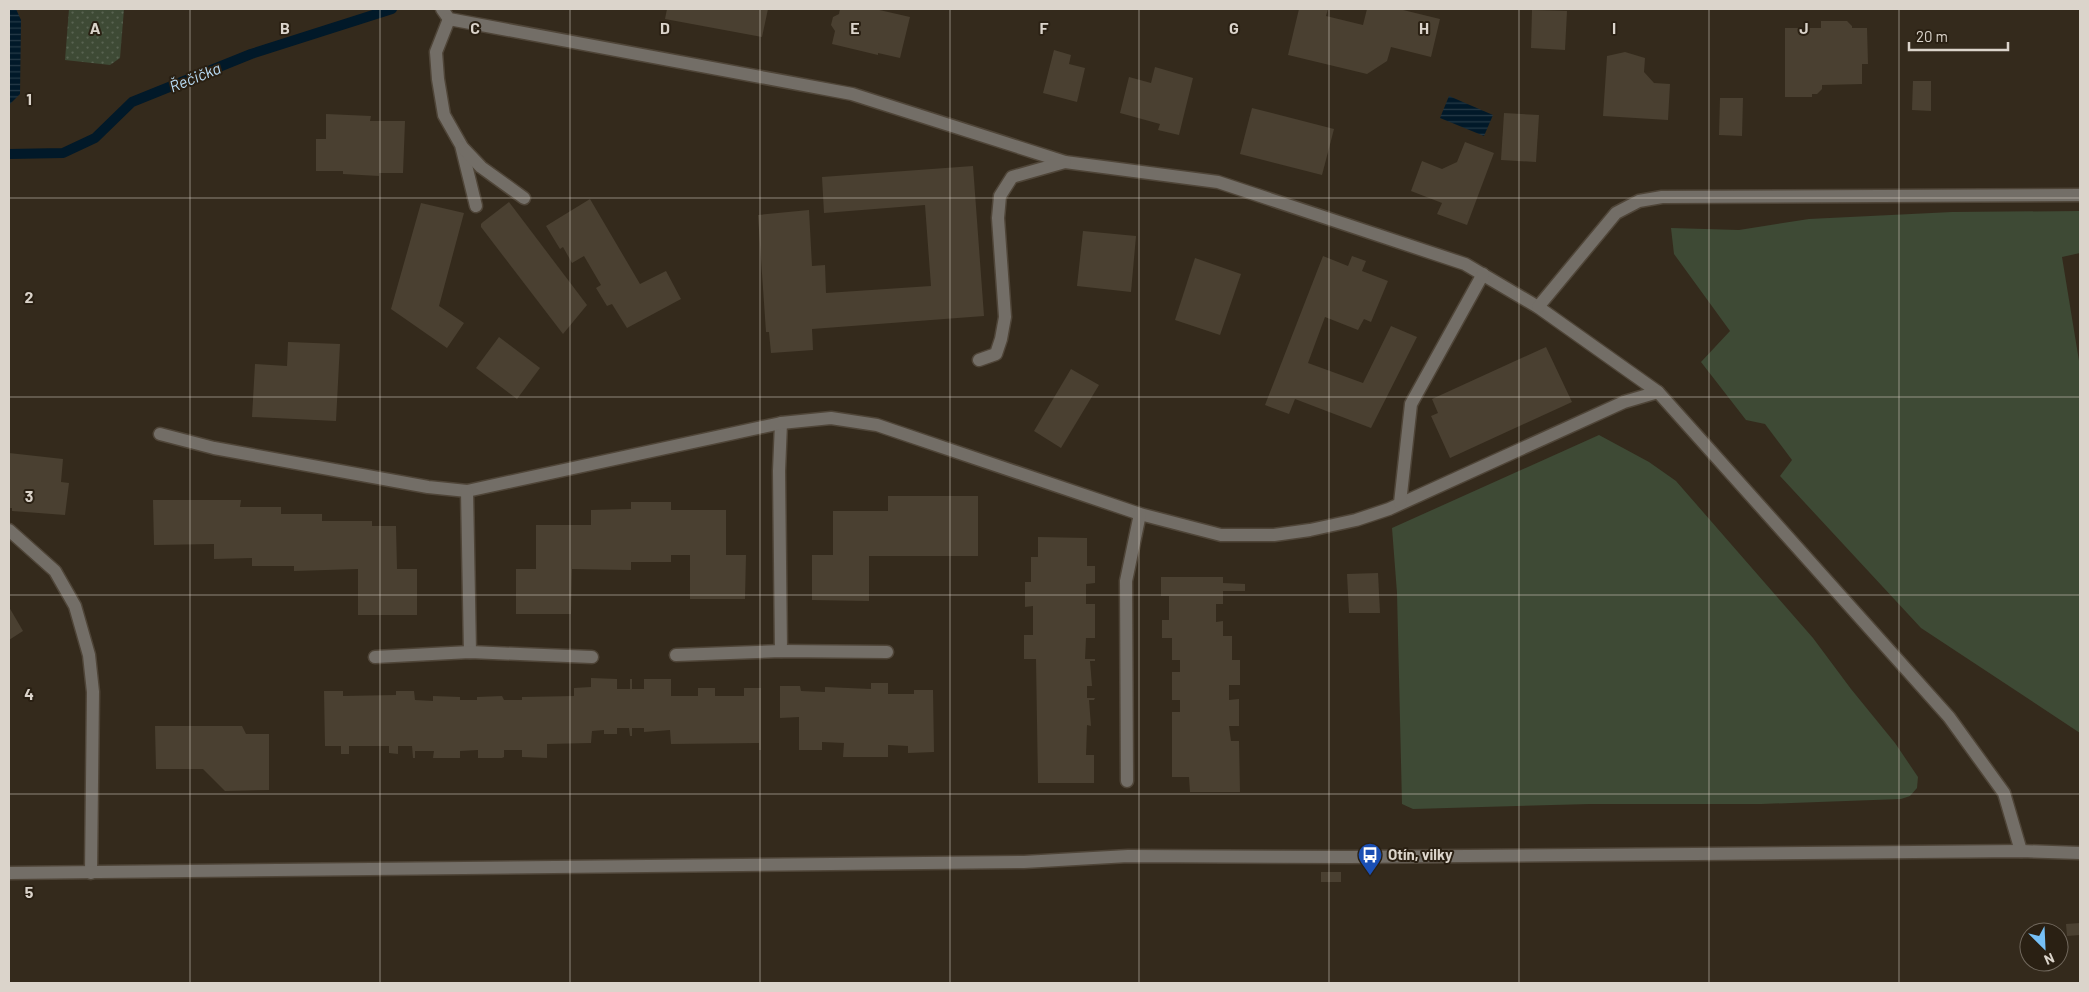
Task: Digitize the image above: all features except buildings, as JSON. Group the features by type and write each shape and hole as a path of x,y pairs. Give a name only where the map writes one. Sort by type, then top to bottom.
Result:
{"street":[{"path":"524,198 481,167 461,145 444,115 436,52 446,14 852,94 1064,162 1218,182 1465,264 1538,306 1658,392 1949,717 2004,793 2021,851"},
{"path":"461,145 476,206"},
{"path":"979,360 996,354 1005,317 998,218 1000,196 1012,177 1064,162"},
{"path":"1538,306 1616,213 1639,202 1662,197 2080,195"},
{"path":"1400,503 1411,404 1483,274"},
{"path":"160,434 214,448 428,487 467,491 781,423 832,418 877,424 1140,514 1221,535 1274,535 1310,530 1356,520 1400,503 1624,402 1658,392"},
{"path":"781,423 779,471 781,651"},
{"path":"467,491 470,652"},
{"path":"1128,781 1126,581 1140,514"},
{"path":"9,530 55,571 75,606 89,655 93,692 91,873"},
{"path":"676,655 781,651 887,652"},
{"path":"376,657 470,652 592,657"},
{"path":"9,873 1024,862 1128,856 1359,857 2021,851 2080,853"}],"green space":[{"path":"69,9 124,9 120,58 110,65 65,60"},
{"path":"2080,211 2080,253 2062,257 2080,367 2080,733 1921,628 1780,476 1792,460 1765,424 1746,420 1701,362 1730,331 1674,254 1671,228 1739,230 1809,219 1952,212"},
{"path":"1599,435 1649,462 1676,481 1813,638 1895,743 1918,777 1917,788 1910,796 1901,799 1761,804 1590,804 1413,809 1402,804 1397,593 1392,528"}],"water":[{"path":"9,9 16,9 21,20 20,94 10,104"},
{"path":"1449,96 1493,115 1484,136 1440,118"}],"waterway":[{"name":"Řečička","path":"9,154 63,153 95,138 132,102 251,54 392,9"}],"place":[{"name":"Otín, vilky","path":"1370,876"}]}
